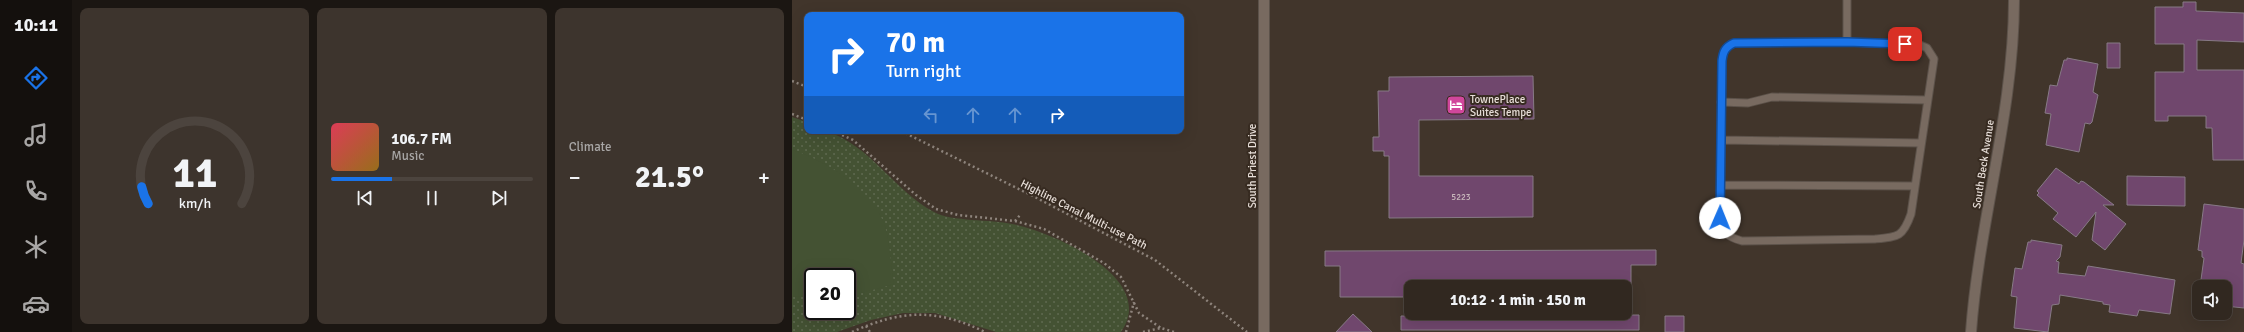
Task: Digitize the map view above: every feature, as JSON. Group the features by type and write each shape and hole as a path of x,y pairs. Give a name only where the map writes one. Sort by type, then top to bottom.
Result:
{"street":[{"name":"South Priest Drive","path":"1264,0 1264,332"},
{"name":"South Beck Avenue","path":"1971,332 1980,257 2013,50 2014,0"}],"lane":[{"path":"1847,0 1847,42"},
{"path":"1847,42 1920,45 1927,48 1934,59 1915,186 1906,227 1903,232 1894,238 1742,241 1731,238 1722,228 1721,102 1722,61 1724,51 1728,45 1734,43 1847,42"},
{"path":"1721,102 1748,103 1772,97 1928,100"},
{"path":"1721,140 1921,143"},
{"path":"1721,185 1915,186"}],"path":[{"path":"792,81 804,86"},
{"path":"792,114 804,119"},
{"path":"840,134 853,140 916,195 936,209 958,215 1016,221 1044,229 1104,263 1121,277 1139,313 1161,328 1174,332"},
{"name":"Highline Canal Multi-use Path","path":"907,134 1035,197 1155,260 1247,332"},
{"path":"1016,221 1020,215"},
{"path":"1126,332 1134,302"},
{"path":"852,332 866,326 905,315 932,315 953,320 985,332"},
{"path":"866,326 870,332"},
{"path":"1143,332 1161,328"}],"green space":[{"path":"792,117 804,121 804,134 833,134 855,146 869,157 906,192 934,212 961,219 1012,224 1030,229 1074,247 1096,261 1114,276 1126,293 1129,312 1121,332 996,332 935,313 903,313 871,320 837,332 792,332"},
{"path":"792,150 805,154 833,169 859,189 870,201 879,213 885,226 894,284 856,295 856,268 804,268 804,297 792,296"}],"building":[{"path":"2183,2 2196,2 2196,11 2244,13 2244,42 2197,40 2197,70 2244,70 2244,160 2213,160 2212,128 2206,128 2206,116 2168,116 2168,121 2155,121 2155,72 2184,72 2184,44 2155,44 2155,7 2183,7"},
{"path":"2107,43 2120,43 2120,68 2107,68"},
{"path":"2067,58 2098,64 2093,92 2098,95 2092,122 2090,124 2085,123 2079,152 2046,145 2051,114 2045,113 2050,85 2057,86 2064,60 2067,60"},
{"path":"1533,76 1534,119 1419,120 1419,176 1533,176 1533,217 1389,218 1389,156 1384,156 1384,151 1373,151 1373,137 1379,137 1378,91 1389,91 1389,77"},
{"path":"2056,168 2079,184 2081,181 2084,182 2114,205 2103,205 2126,224 2105,250 2092,240 2096,212 2076,237 2053,219 2058,213 2037,195 2039,193 2037,191"},
{"path":"2127,176 2185,177 2185,206 2127,205"},
{"path":"2204,204 2244,209 2244,240 2241,263 2244,264 2244,308 2232,307 2232,280 2201,280 2204,258 2202,257 2202,251 2198,250"},
{"path":"2031,240 2062,245 2060,257 2056,261 2059,262 2058,273 2085,276 2088,266 2175,280 2170,314 2139,310 2137,316 2109,312 2110,305 2103,304 2103,302 2060,295 2059,304 2052,305 2048,332 2014,328 2017,297 2011,296 2015,268 2022,269 2028,242 2031,242"},
{"path":"1656,250 1656,265 1631,265 1631,280 1404,280 1404,297 1340,297 1340,266 1325,266 1325,251"},
{"path":"1353,314 1370,330 1372,332 1336,332"},
{"path":"1632,315 1639,315 1639,330 1401,330 1401,316 1404,316 1404,320 1632,320"},
{"path":"1665,316 1684,316 1684,332 1665,332"}],"place":[{"name":"TownePlace Suites Tempe","path":"1456,105"}],"route":[{"path":"1720,218 1722,61 1724,51 1728,45 1734,43 1847,42 1905,44"}]}
